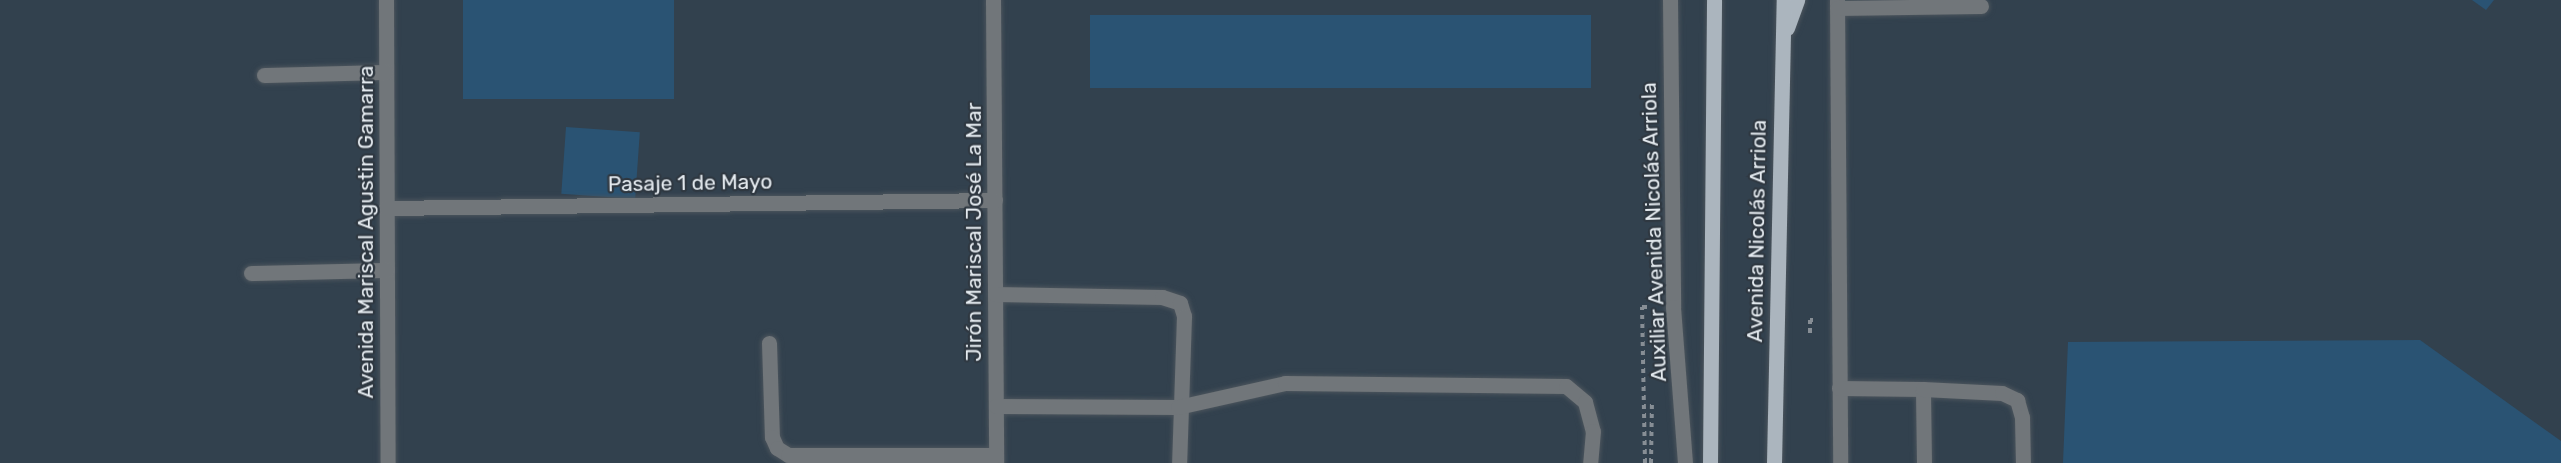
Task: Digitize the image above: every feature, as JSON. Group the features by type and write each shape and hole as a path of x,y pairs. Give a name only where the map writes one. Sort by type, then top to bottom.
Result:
{"main road":[{"name":"Avenida Nicolás Arriola","path":"1710,463 1714,0"},
{"name":"Avenida Nicolás Arriola","path":"1774,463 1784,0"},
{"path":"1782,42 1797,0"},
{"path":"1774,444 1778,463"}],"street":[{"name":"Avenida Mariscal Agustin Gamarra","path":"386,0 388,463"},
{"name":"Jirón Mariscal José La Mar","path":"993,0 996,459"},
{"name":"Auxiliar Avenida Nicolás Arriola","path":"1670,0 1673,307 1685,463"},
{"path":"1840,463 1837,4 1981,6"},
{"path":"264,75 386,72"},
{"name":"Pasaje 1 de Mayo","path":"386,208 995,200"},
{"path":"250,273 387,270"},
{"path":"995,294 1162,297 1180,303 1184,316 1178,407 1179,463"},
{"path":"769,343 772,437 777,448 788,455 996,459"},
{"path":"996,406 1178,407 1286,383 1566,386 1586,402 1593,431 1590,463"},
{"path":"1839,388 2002,393 2017,400 2022,417 2023,463"},
{"path":"1923,389 1924,463"}],"path":[{"path":"1642,308 1645,463"}],"shaded area":[{"path":"0,0 2561,0 2561,463 0,463"}],"building":[{"path":"463,0 674,0 674,99 463,99"},
{"path":"2472,0 2494,0 2486,10"},
{"path":"1090,15 1591,15 1591,88 1090,88"},
{"path":"566,127 640,132 635,199 561,194"},
{"path":"2420,340 2561,441 2561,463 2063,463 2068,342"}]}
